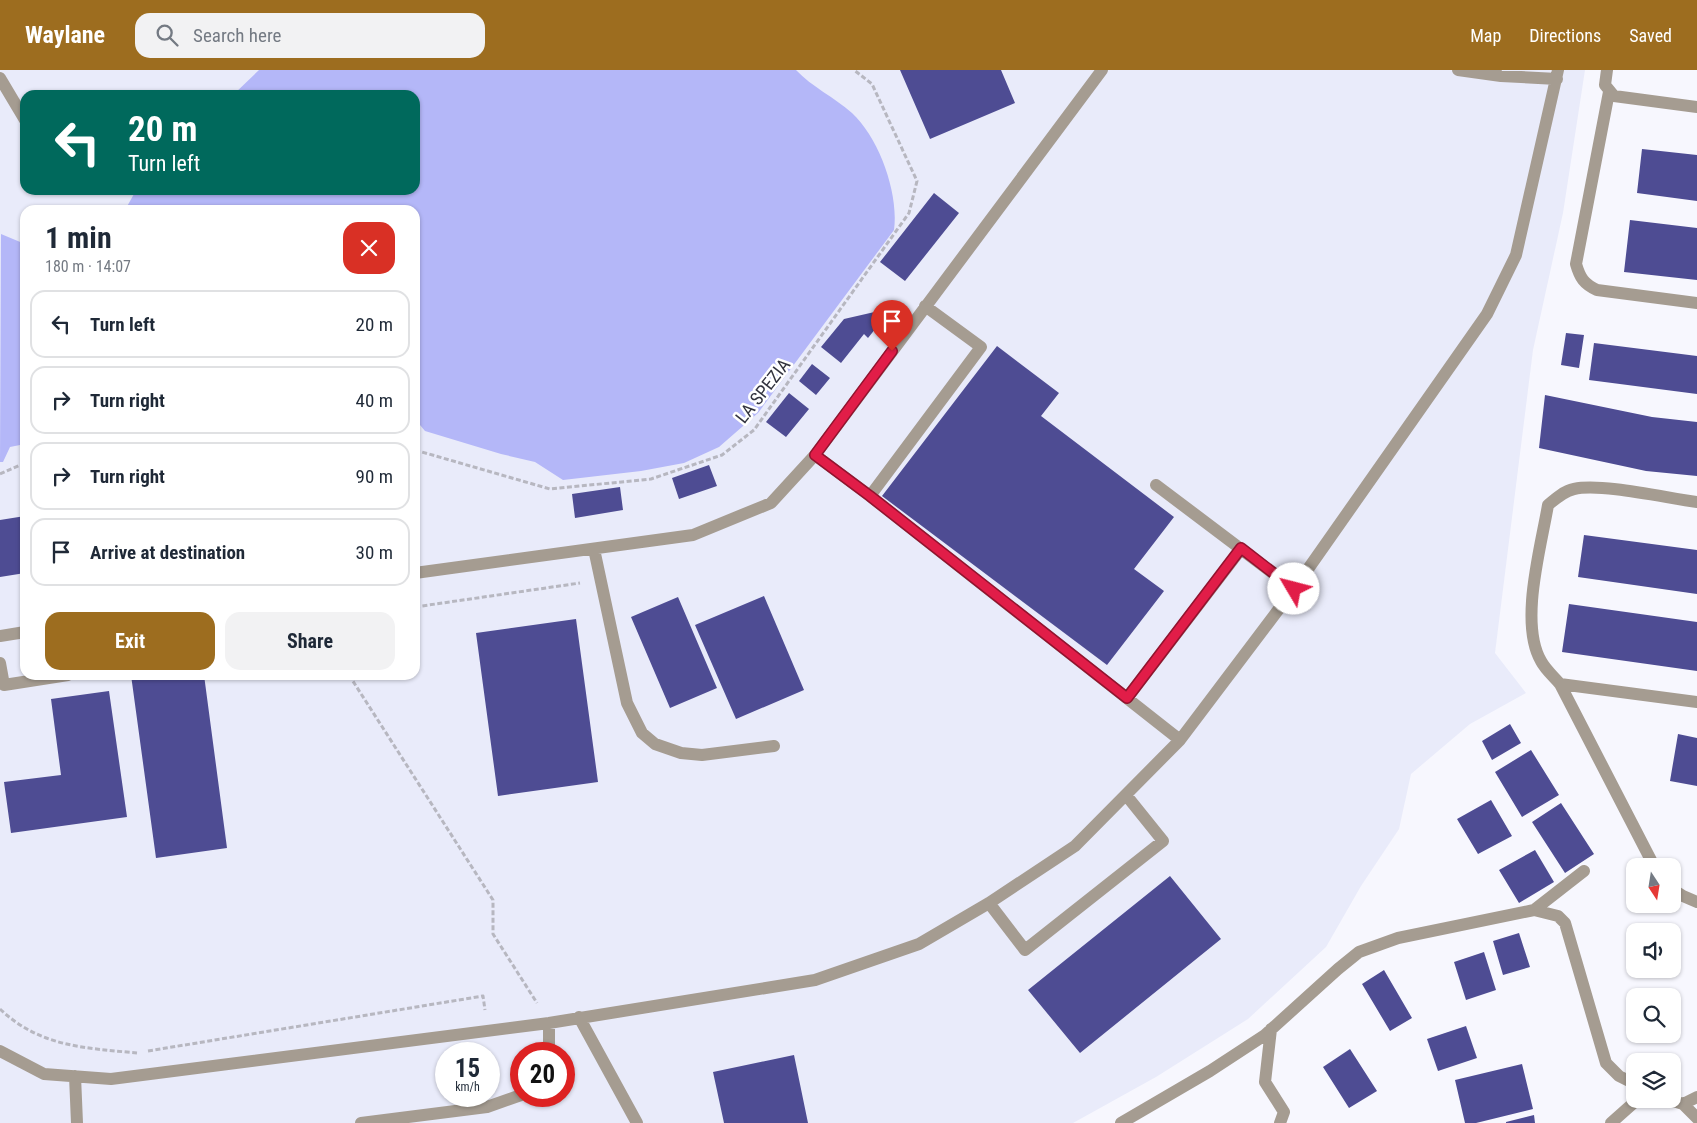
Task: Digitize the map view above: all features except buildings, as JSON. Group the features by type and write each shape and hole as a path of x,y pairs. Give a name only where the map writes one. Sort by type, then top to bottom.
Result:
{"street":[{"path":"420,572 693,534 771,502 815,455 1102,70"},
{"path":"0,1051 44,1074 111,1079 549,1023 815,980 919,944 989,903 1075,846 1180,740 1294,589 1487,314 1516,256 1558,74 1458,70"},
{"path":"1607,70 1605,85 1609,92 1621,97 1697,107"},
{"path":"0,78 20,112"},
{"path":"1609,92 1576,264 1580,278 1587,285 1597,290 1697,303"},
{"path":"870,496 981,347 925,306"},
{"path":"815,455 870,496 1180,740"},
{"path":"1156,485 1294,589"},
{"path":"1650,858 1560,684 1541,662 1531,634 1531,610 1548,505 1572,489 1592,487 1697,502"},
{"path":"1127,698 1241,548"},
{"path":"594,549 627,703 642,733 655,744 681,753 702,755 774,746"},
{"path":"0,636 20,633"},
{"path":"0,663 4,685 36,680"},
{"path":"1560,684 1697,702"},
{"path":"989,903 1026,950 1093,899 1164,841 1126,795"},
{"path":"1534,910 1584,871"},
{"path":"1681,895 1697,902"},
{"path":"1125,1122 1223,1063 1271,1029 1338,968 1359,952 1398,938 1534,910 1558,916 1565,923 1606,1063 1619,1076 1626,1080"},
{"path":"578,1017 636,1123"},
{"path":"549,1023 549,1042"},
{"path":"1271,1029 1265,1082 1284,1112 1280,1123"},
{"path":"75,1076 77,1123"},
{"path":"1697,1097 1683,1104 1697,1118"},
{"path":"361,1123 487,1107 510,1099"},
{"path":"1611,1123 1628,1108"}],"path":[{"name":"LA SPEZIA","path":"420,451 550,489 651,478 722,455 754,430 909,213 917,181 872,84 854,70"},
{"path":"0,474 20,465"},
{"path":"420,605 601,580"},
{"path":"352,680 493,900 492,934 549,1023"},
{"path":"0,1009 37,1036 67,1046 137,1053 483,996 488,1030"}],"shaded area":[{"path":"0,70 1585,70 1563,213 1533,350 1495,653 1526,693 1470,724 1411,774 1399,829 1361,886 1326,947 1248,1019 1156,1077 1073,1123 0,1123"}],"water":[{"path":"259,70 796,70 809,82 852,113 871,137 890,183 895,215 894,230 758,413 719,447 684,463 641,471 563,480 535,462 501,454 425,431 420,425 420,205 128,205 133,195 420,195 420,90 238,90"},
{"path":"1,234 20,242 20,445 10,447 3,462 0,462"}],"route":[{"path":"892,351 815,455 1127,698 1241,548 1294,589"}]}
